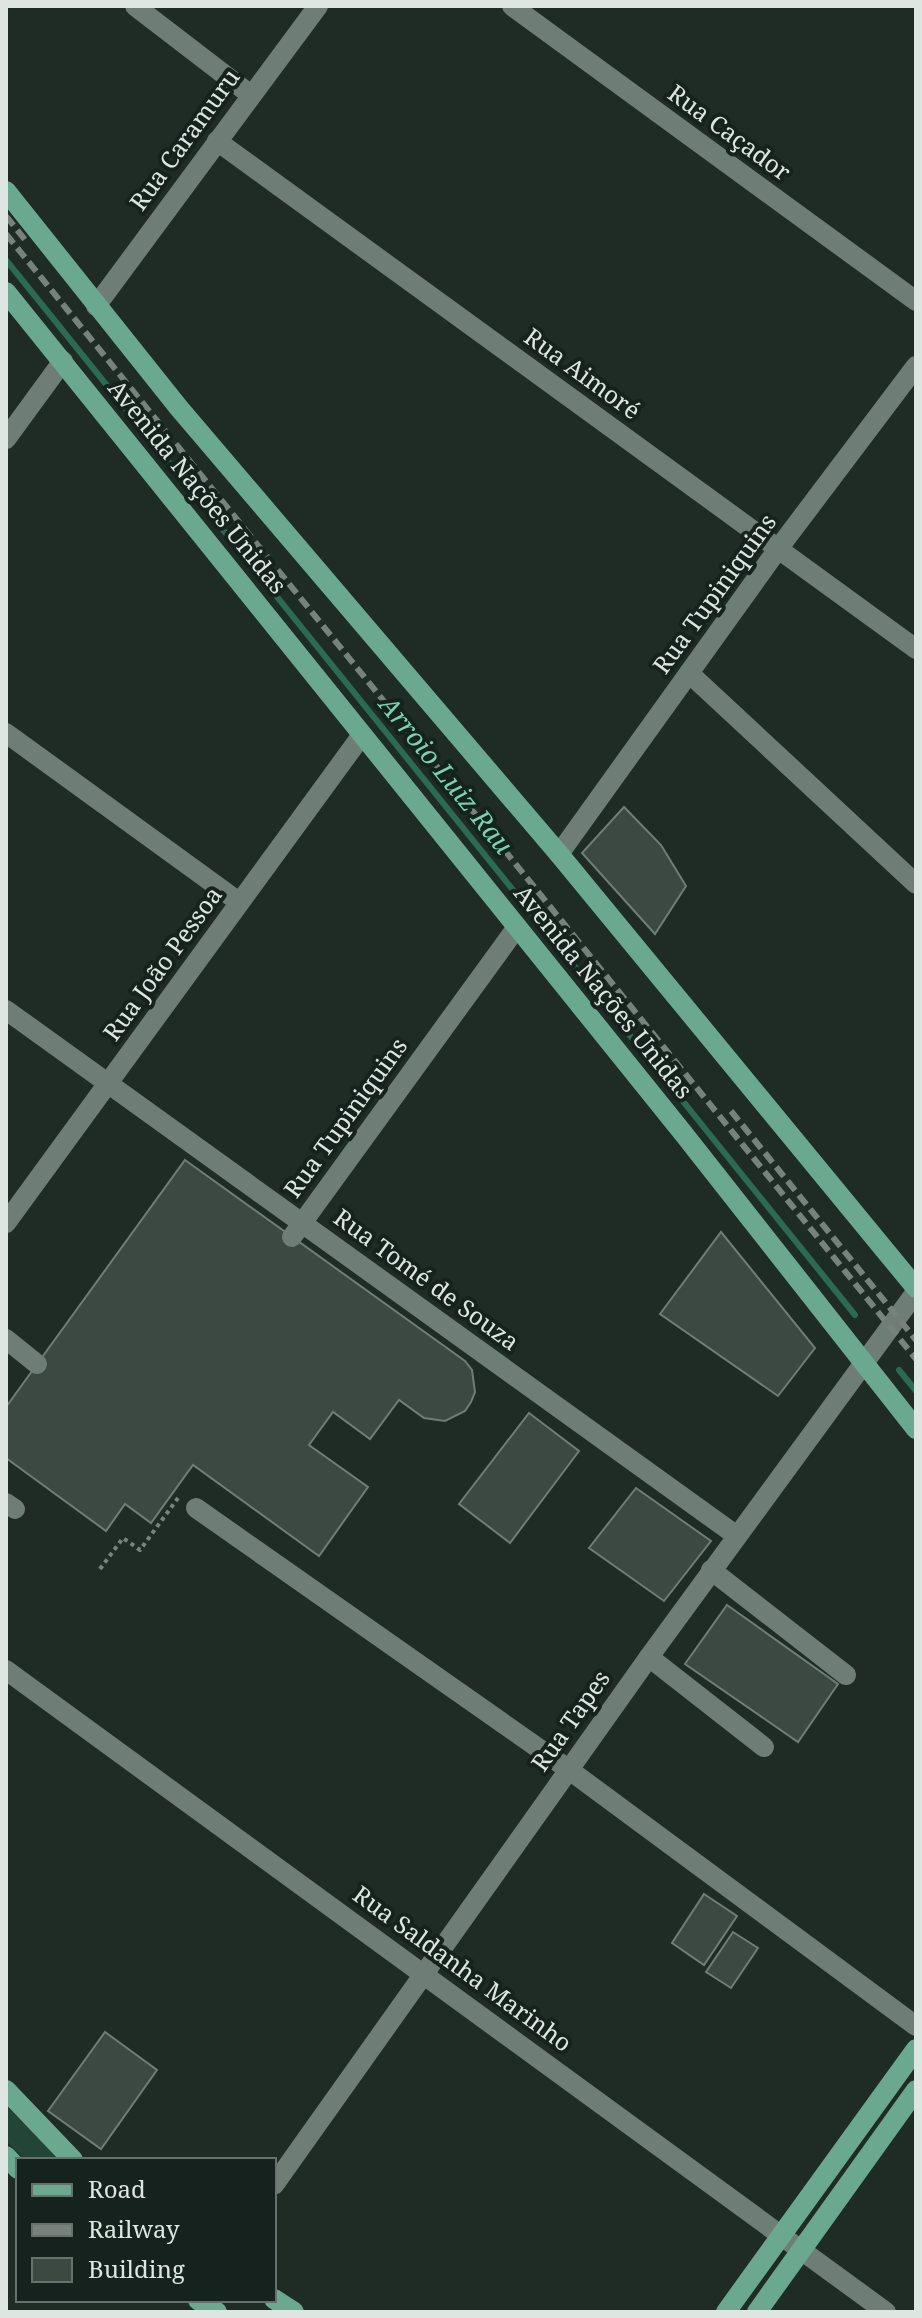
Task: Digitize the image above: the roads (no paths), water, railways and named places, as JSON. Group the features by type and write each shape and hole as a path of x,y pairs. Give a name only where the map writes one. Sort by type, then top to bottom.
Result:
{"main road":[{"name":"Avenida Nações Unidas","path":"6,191 96,306 559,854 916,1290"},
{"name":"Avenida Nações Unidas","path":"6,292 916,1429"},
{"path":"726,2312 916,2049"},
{"path":"6,2090 71,2158"},
{"path":"757,2312 916,2090"},
{"path":"276,2300 294,2312"}],"street":[{"path":"135,6 251,95"},
{"name":"Rua Caramuru","path":"96,306 318,6"},
{"name":"Rua Caçador","path":"512,6 916,301"},
{"name":"Rua Aimoré","path":"217,141 916,649"},
{"path":"6,439 63,361"},
{"name":"Rua Tupiniquins","path":"559,854 778,549 916,366"},
{"path":"689,673 916,884"},
{"path":"6,733 239,902"},
{"name":"Rua João Pessoa","path":"6,1223 362,735"},
{"name":"Rua Tupiniquins","path":"297,1230 517,927"},
{"name":"Rua Tomé de Souza","path":"6,1010 297,1230 737,1536"},
{"name":"Rua Tapes","path":"276,2182 568,1769 916,1290"},
{"path":"6,1339 37,1364"},
{"path":"196,1508 568,1769 916,2026"},
{"path":"711,1570 846,1675"},
{"path":"649,1657 764,1747"},
{"name":"Rua Saldanha Marinho","path":"6,1670 886,2312"}],"waterway":[{"name":"Arroio Luiz Rau","path":"6,260 855,1315"},
{"name":"Arroio Luiz Rau","path":"899,1370 916,1391"}],"railway":[{"path":"6,216 26,241"},
{"path":"6,234 916,1359"},
{"path":"731,1111 916,1340"}]}
